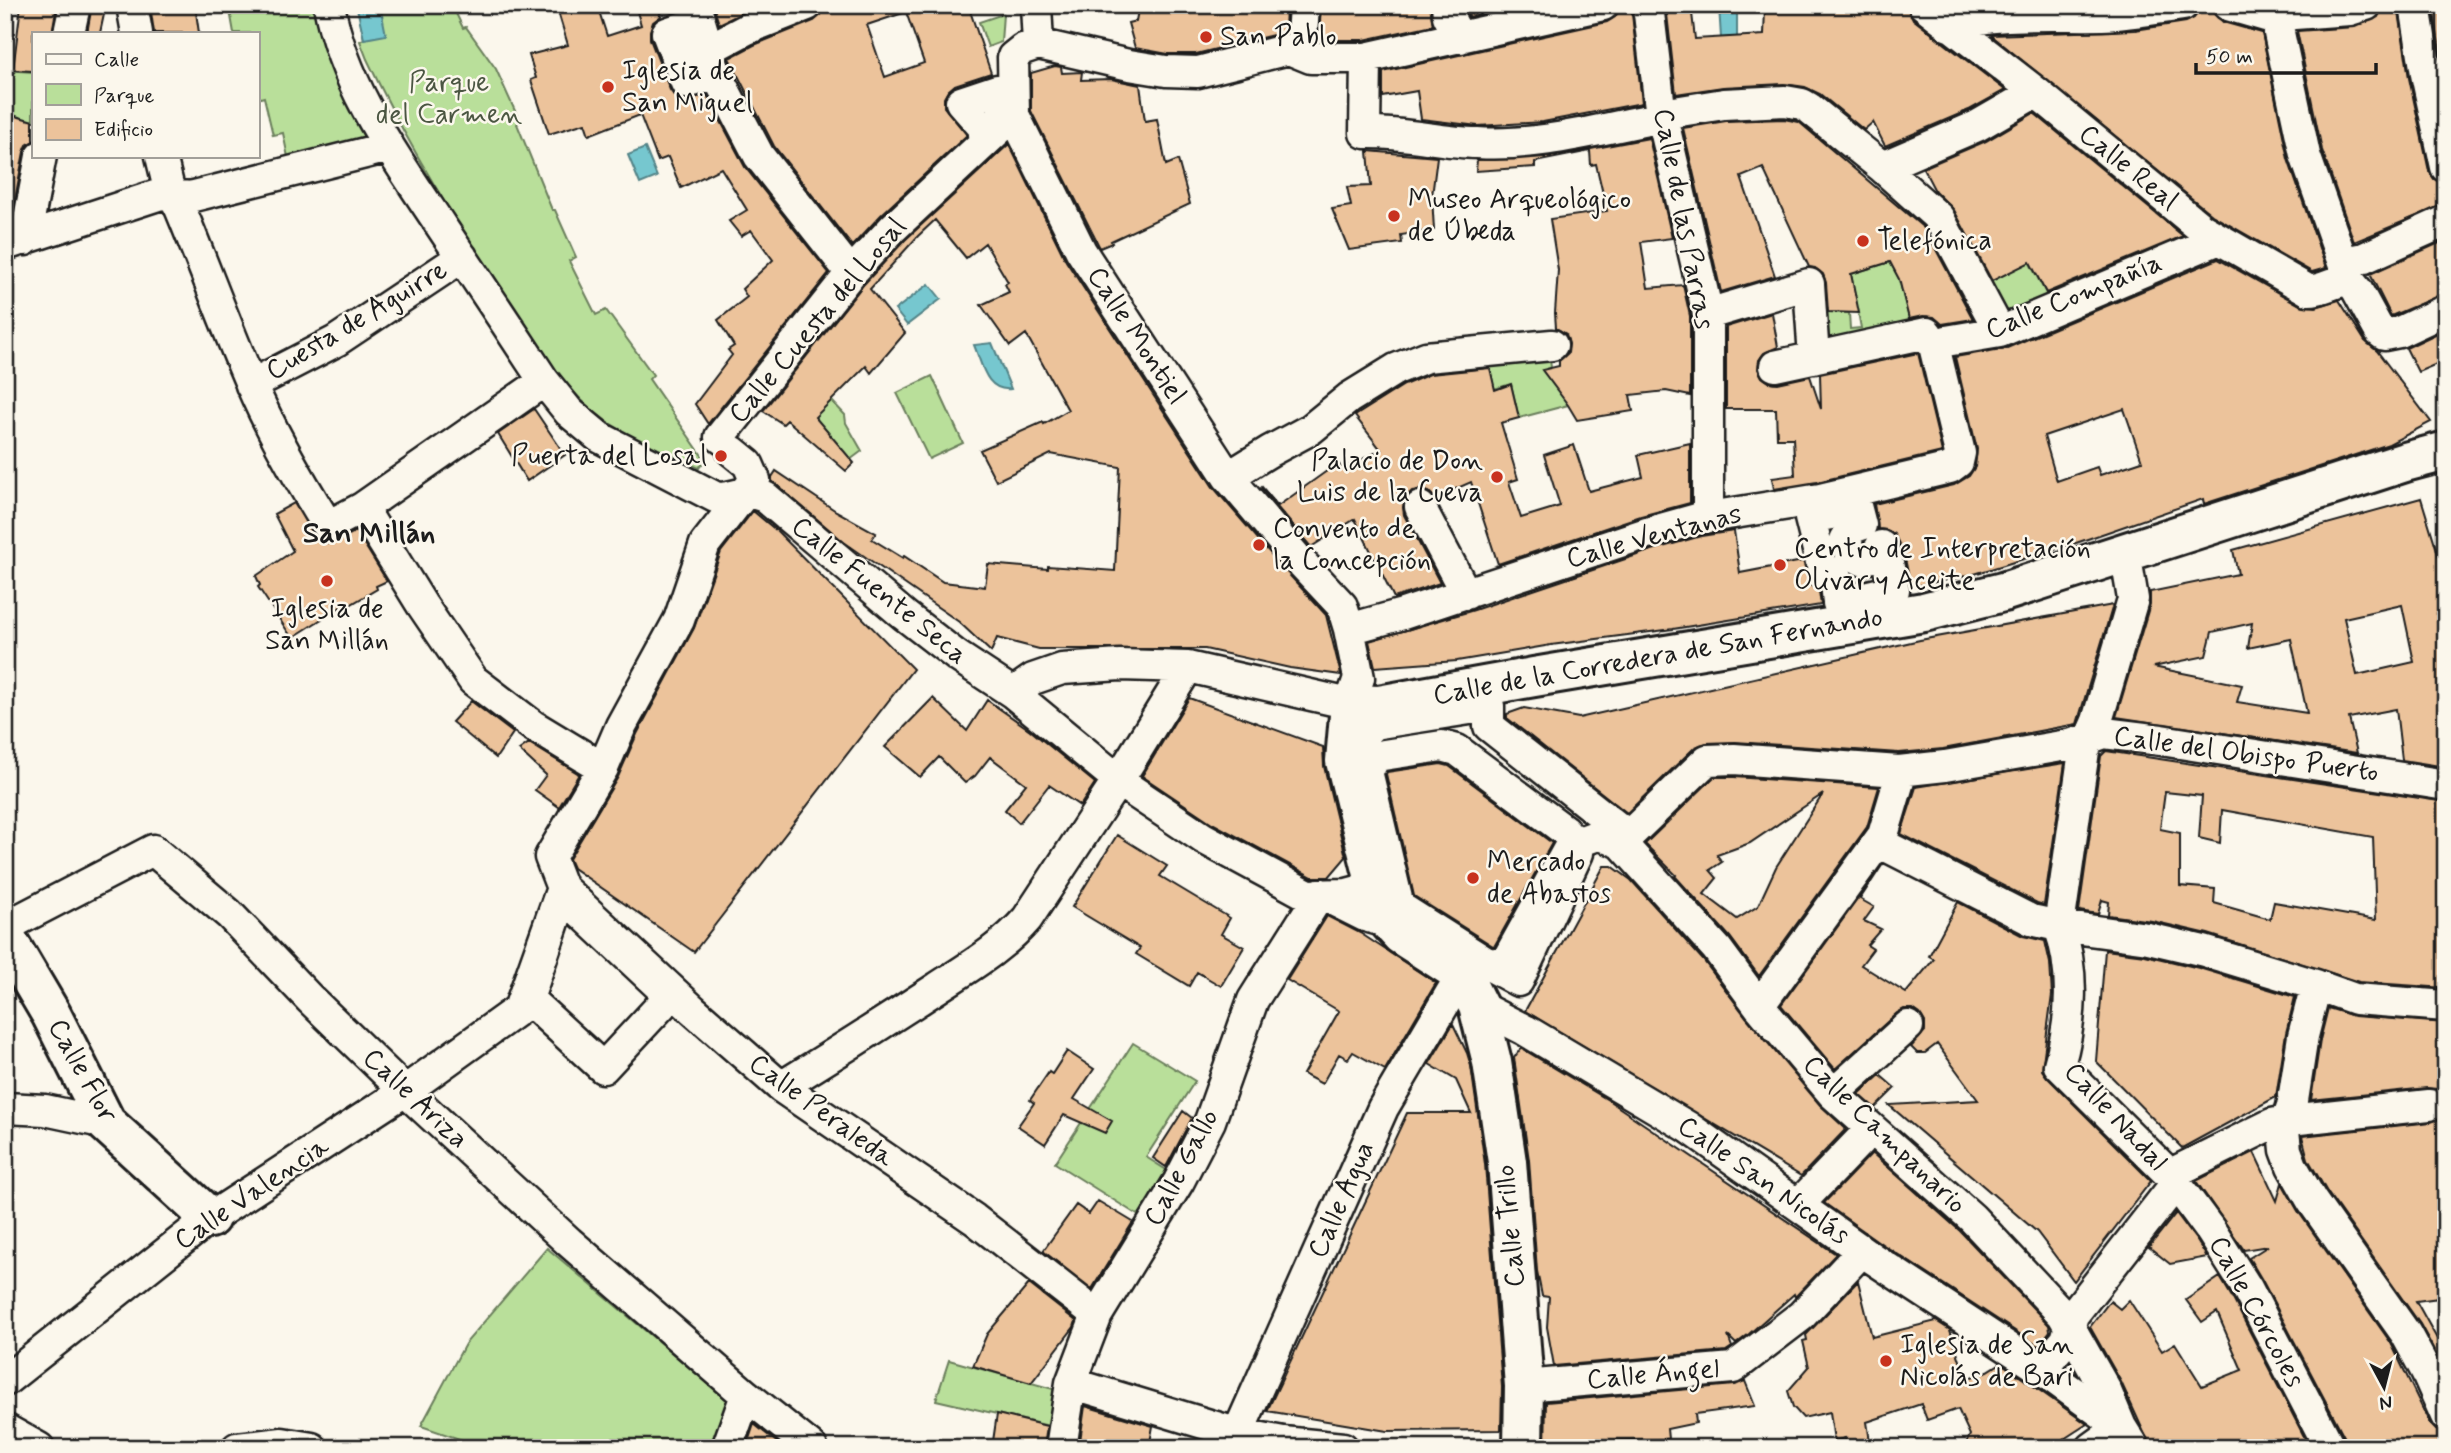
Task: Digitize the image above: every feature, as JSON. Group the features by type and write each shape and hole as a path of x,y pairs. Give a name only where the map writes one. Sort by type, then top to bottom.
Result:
{"street":[{"path":"69,32 75,5"},
{"path":"132,5 137,32"},
{"path":"329,5 342,57 389,148 544,381 569,412 599,437 715,497 723,498 744,492"},
{"path":"709,49 747,29 807,5"},
{"path":"1036,5 1038,44"},
{"path":"1301,54 1304,5"},
{"path":"1447,5 1448,16 1460,38"},
{"path":"1013,106 1013,57 1023,49 1038,44 1129,65 1166,71 1198,72 1289,49 1311,58 1366,58 1602,5"},
{"name":"Calle de las Parras","path":"1648,5 1663,116 1707,314 1708,516"},
{"name":"Calle Real","path":"1924,5 2036,92 2217,240 2308,290 2339,280 2346,271 2364,258 2446,221"},
{"path":"1949,26 1968,20 2104,15 2183,5"},
{"path":"2228,5 2267,11 2350,10 2366,5"},
{"path":"2415,5 2426,74 2446,167"},
{"path":"2267,11 2279,33 2305,155 2346,271 2380,332 2384,335 2399,332 2446,310"},
{"path":"694,14 725,94 759,156 851,273"},
{"path":"1366,58 1365,133 1393,132 1477,144 1540,142 1724,104 1786,101 1802,104 1831,124 1939,218 2000,332"},
{"path":"1882,167 1977,126 2036,92"},
{"name":"Calle Cuesta del Losal","path":"744,492 755,480 754,473 720,437 851,273 1013,106"},
{"name":"Calle Montiel","path":"1013,106 1081,251 1228,477 1342,606 1359,678 1350,704"},
{"path":"15,242 161,194 190,197 389,148"},
{"path":"15,242 40,158"},
{"path":"162,158 172,195 180,208 251,385 301,482 328,526 362,508 544,381"},
{"name":"Calle Compañía","path":"1934,346 1946,341 2000,332 2217,240"},
{"name":"Cuesta de Aguirre","path":"251,385 336,341 462,257"},
{"path":"1707,314 1809,284 1814,358"},
{"path":"1775,366 1927,333 1934,346"},
{"path":"1228,477 1311,429 1340,404 1373,383 1426,356 1552,345"},
{"name":"Calle Ventanas","path":"1349,629 1708,516 1822,507 1950,468 1958,462 1960,453 1934,346"},
{"name":"Calle de la Corredera de San Fernando","path":"1350,704 1454,702 1924,612 2003,592 2446,451"},
{"path":"685,1001 603,1088 513,1014 562,888 550,857 603,768 621,726 679,620 705,544 744,492"},
{"name":"Calle Fuente Seca","path":"744,492 765,497 904,615 1013,694 1119,779 1203,838 1308,895 1320,894"},
{"path":"1854,498 1861,525 1852,528 1845,540 1851,554 1862,560 1875,556 1881,546 1894,590 1858,601 1838,603 1835,572 1824,574 1810,517 1822,507 1836,513 1835,505 1854,498"},
{"path":"1420,507 1466,594"},
{"path":"362,508 473,680 532,725 603,768"},
{"path":"2059,926 2084,751 2097,721 2133,599 2125,552"},
{"path":"1013,694 1033,679 1062,669 1120,665 1188,667 1350,704 1345,761 1372,870 1390,923 1401,935 1470,990 1518,981"},
{"path":"781,1087 840,1052 979,961 1017,931 1119,779 1188,667"},
{"path":"1454,702 1374,724 1365,732 1355,758 1393,912 1518,981"},
{"name":"Calle Campanario","path":"1454,702 1471,741 1610,839 1717,949 1759,1006 1833,1094 1972,1218 2063,1315 2106,1391 2128,1438"},
{"name":"Calle del Obispo Puerto","path":"1518,981 1610,839 1707,760 1734,759 1899,771 1945,766 2073,744 2104,733 2446,785"},
{"path":"1518,981 1578,853 1569,848 1507,960 1490,965 1399,907 1367,771 1377,756 1441,746 1457,750 1564,830 1576,843 1610,839"},
{"path":"1759,1006 1883,835 1899,781 1899,771"},
{"path":"1878,842 2031,920 2204,951 2356,999 2446,1006"},
{"name":"Calle Ariza","path":"5,927 153,850 229,914 310,999 405,1091 569,1242 746,1395 812,1448"},
{"path":"1320,894 1347,894 1362,890 1370,879 1372,870"},
{"name":"Calle Peraleda","path":"562,888 781,1087 974,1219 1097,1315"},
{"path":"1320,894 1365,916 1390,923"},
{"name":"Calle Gallo","path":"1061,1448 1071,1383 1097,1315 1179,1181 1210,1121 1253,1000 1320,894"},
{"path":"570,903 670,996 603,1068 528,999 560,904 570,903"},
{"name":"Calle Nadal","path":"2059,926 2065,944 2070,1009 2068,1034 2060,1065 2175,1182"},
{"name":"Calle Flor","path":"5,936 51,1014 106,1123 210,1218"},
{"path":"2316,985 2303,1036 2292,1107 2294,1120 2284,1142 2292,1166 2312,1201 2406,1334 2446,1416"},
{"name":"Calle San Nicolás","path":"1470,990 1525,1030 1688,1127 1862,1251 2041,1369 2128,1438"},
{"name":"Calle Trillo","path":"1470,990 1492,1062 1505,1151 1524,1386 1524,1448"},
{"name":"Calle Agua","path":"1236,1433 1382,1108 1470,990"},
{"name":"Calle Valencia","path":"5,1381 210,1218 405,1091 513,1014"},
{"path":"1833,1094 1908,1026"},
{"path":"2041,1369 2066,1340 2073,1315 2175,1182 2179,1170 2272,1124 2429,1105"},
{"path":"5,1108 45,1110 106,1123"},
{"path":"1798,1205 1871,1129"},
{"name":"Calle Córcoles","path":"2175,1182 2235,1266 2330,1448"},
{"name":"Calle Ángel","path":"1524,1386 1733,1368 1801,1316 1862,1251"},
{"path":"1071,1383 1236,1433 1283,1442 1343,1448"},
{"path":"727,1448 746,1395"},
{"path":"5,1429 39,1448"},
{"path":"2092,1448 2128,1438"},
{"path":"237,1448 282,1443 312,1448"}],"green space":[{"path":"229,5 314,5 328,61 370,145 289,162 283,133 273,135 264,97 259,98 259,32 234,32"},
{"name":"Parque del Carmen","path":"352,5 452,5 463,28 466,27 496,69 520,122 517,124 552,210 555,210 576,257 569,261 596,315 606,310 653,375 649,379 705,460 699,468 607,422 570,388 546,357 467,238 414,150 367,59 360,41 364,39 358,8"},
{"path":"1003,14 1001,42 988,47 979,22"},
{"path":"5,70 32,72 32,121 5,113"},
{"path":"2024,252 2051,303 2006,325 1985,284 1998,277"},
{"path":"1890,262 1899,279 1912,330 1838,348 1820,337 1819,311 1849,313 1850,329 1861,328 1851,274"},
{"path":"1549,349 1551,368 1547,369 1568,405 1519,418 1511,384 1494,389 1487,354"},
{"path":"791,357 845,415 846,423 862,451 850,460 776,379"},
{"path":"932,376 963,443 929,459 897,393"},
{"path":"1133,1043 1195,1081 1146,1157 1168,1171 1139,1216 1055,1163"},
{"path":"547,1248 729,1401 712,1448 486,1448 421,1426 465,1344"},
{"path":"949,1360 1064,1392 1058,1428 936,1400"}],"water":[{"path":"380,5 386,35 364,39 357,8"},
{"path":"1719,6 1737,6 1737,37 1721,38"},
{"path":"645,148 657,177 640,184 628,155"},
{"path":"929,284 941,299 907,325 895,310"},
{"path":"992,343 1011,389 1003,389 990,381 974,345"}],"building":[{"path":"21,5 57,5 52,32 32,32 32,71 13,70"},
{"path":"92,5 106,5 100,32 87,32"},
{"path":"150,5 195,5 199,32 154,32"},
{"path":"556,5 597,5 607,36 641,25 635,5 657,5 661,16 653,22 650,39 670,90 675,97 683,100 707,95 745,167 829,273 708,424 695,404 732,355 728,350 734,346 718,320 747,297 742,289 773,260 751,230 741,236 729,221 747,210 721,168 681,188 668,157 658,161 640,115 589,135 585,123 549,134 531,80 536,78 529,55 568,45"},
{"path":"713,5 759,5 719,24"},
{"path":"824,5 968,5 991,73 955,85 948,91 944,98 944,107 967,135 881,215 852,246 774,146 729,58 814,21 821,15","holes":["906,12 924,63 885,77 867,25"]},
{"name":"San Pablo","path":"1139,5 1286,5 1285,32 1196,54 1168,54 1135,48 1128,23 1136,21"},
{"path":"1321,5 1430,5 1433,25 1364,40 1319,40"},
{"path":"1465,5 1522,5 1469,17"},
{"path":"1620,5 1631,5 1642,103 1543,122 1478,126 1421,119 1417,91 1383,97 1383,72 1607,22 1615,17"},
{"path":"1666,5 1691,5 1695,39 1764,35 1765,9 1776,5 1907,5 1913,19 2005,90 1969,110 1885,146 1873,122 1864,130 1820,94 1805,87 1784,84 1723,87 1676,94"},
{"path":"2383,5 2398,5 2409,78 2429,171 2434,179 2446,184 2446,204 2354,242 2322,150 2297,31 2355,27 2378,17"},
{"path":"2433,5 2446,5 2446,83 2443,71"},
{"path":"2200,10 2213,12 2223,22 2262,33 2288,159 2326,268 2312,272 2212,215 1991,35 2135,30 2186,22 2194,18"},
{"path":"1055,66 1061,67 1062,73 1082,72 1081,80 1111,79 1140,85 1145,121 1157,119 1166,165 1178,160 1190,204 1100,248 1031,111 1031,73"},
{"path":"5,113 32,121 32,142 24,152 10,225 5,227"},
{"path":"2034,113 2183,236 2046,293 2030,262 1992,281 1954,210 1935,191 1923,168 1986,141"},
{"path":"1784,119 1799,122 1925,229 1973,319 1942,324 1934,317 1909,319 1899,279 1890,262 1851,274 1859,313 1828,312 1823,274 1809,267 1763,168 1741,177 1775,276 1721,292 1683,128 1726,121"},
{"path":"1649,138 1672,238 1641,242 1648,288 1683,285 1690,316 1690,396 1666,391 1630,395 1633,411 1577,420 1542,370 1559,366 1559,361 1568,353 1569,344 1566,334 1556,328 1558,270 1550,219 1607,211 1596,164 1591,165 1590,151 1535,162 1535,167 1476,171 1477,160 1548,157"},
{"path":"1009,144 1066,261 1213,487 1326,615 1341,675 1290,668 1205,649 1039,649 997,638 991,652 959,622 844,542 772,481 776,471 836,511 876,533 872,539 943,582 985,587 988,564 1115,571 1120,467 1051,454 996,481 980,450 1043,422 1044,424 1068,410 1026,334 1010,346 981,305 1009,292 1005,284 1008,282 985,243 966,258 935,220 870,289 905,333 871,373 866,366 815,417 854,463 846,471 787,420 783,424 763,411 864,284 905,240"},
{"path":"1368,151 1437,157 1432,196 1434,230 1401,235 1402,243 1349,250 1332,209 1351,206 1347,187 1371,186"},
{"path":"2446,240 2446,293 2391,316 2370,274"},
{"path":"2218,259 2300,305 2316,307 2339,300 2365,341 2377,351 2431,422 2389,444 2204,504 2203,499 2076,543 1971,575 1911,587 1904,554 1894,534 1878,529 1874,504 1954,485 1969,476 1975,467 1977,449 1955,357 2007,348","holes":["2124,409 2142,461 2100,475 2097,467 2057,481 2044,436"]},
{"path":"1772,313 1778,347 1764,353 1759,360 1758,369 1762,377 1769,382 1778,383 1810,376 1821,409 1820,374 1918,353 1942,452 1817,482 1774,489 1772,478 1795,475 1793,438 1777,438 1776,409 1726,409 1726,327"},
{"path":"2446,329 2446,360 2418,372 2406,348"},
{"path":"1490,368 1495,390 1511,384 1519,418 1501,423 1518,479 1509,482 1521,518 1560,506 1544,455 1574,445 1589,491 1643,477 1638,455 1690,443 1690,503 1641,516 1498,564 1471,482 1435,498 1429,492 1412,491 1405,498 1404,515 1440,583 1394,598 1355,519 1311,547 1261,488 1278,506 1338,463 1343,469 1381,450 1355,416 1404,385 1430,374"},
{"path":"534,409 565,455 527,481 498,434"},
{"path":"2421,498 2446,580 2446,767 2402,760 2396,709 2349,718 2357,753 2116,717 2150,604 2150,592 2238,574 2233,550","holes":["2402,605 2414,662 2357,675 2344,618","2252,623 2248,648 2291,639 2307,713 2237,702 2242,685 2153,667 2206,656 2212,632"]},
{"name":"Iglesia de San Millán","path":"294,503 313,535 320,541 336,542 356,531 387,581 292,638 258,587 260,585 256,576 293,551 274,514"},
{"path":"753,511 777,531 913,669 694,952 573,868 569,859 618,777 637,734 694,628 721,552"},
{"path":"1734,531 1740,573 1803,561 1811,585 1819,591 1821,605 1457,661 1375,667 1369,641 1474,610 1652,550 1701,536"},
{"path":"2113,605 2077,724 1943,749 1899,753 1735,742 1706,743 1695,747 1627,813 1507,718 1507,714 1524,708 1579,718 1920,640"},
{"path":"933,698 967,731 987,700 1030,730 1095,783 1080,806 1049,785 1019,823 1005,810 1026,784 990,757 975,776 965,783 939,757 920,777 885,747"},
{"path":"1189,698 1323,747 1324,766 1346,857 1329,877 1312,877 1212,823 1142,776"},
{"path":"471,701 513,733 496,758 452,722"},
{"path":"529,743 579,774 559,807 535,790 546,775 519,750"},
{"path":"2106,751 2446,802 2446,988 2359,982 2208,934 2152,921 2108,915 2109,902 2102,900 2098,914 2079,911 2101,756","holes":["2165,792 2202,796 2199,838 2220,843 2222,810 2373,837 2376,920 2274,902 2270,919 2214,903 2215,889 2180,886 2180,833 2160,829"]},
{"path":"2065,763 2044,905 1901,834 1916,787"},
{"name":"Mercado de Abastos","path":"1441,764 1449,766 1552,843 1493,946 1414,896 1386,774"},
{"path":"1714,777 1879,787 1867,827 1759,976 1730,937 1645,844","holes":["1823,794 1776,867 1758,906 1737,919 1704,894 1717,878 1710,870 1722,862 1717,855 1750,843"]},
{"path":"1117,835 1167,866 1160,876 1230,918 1221,934 1244,947 1221,986 1197,972 1189,986 1136,954 1140,948 1072,907"},
{"path":"1883,864 1860,899 1874,907 1864,921 1881,929 1867,945 1873,949 1861,965 1906,993 1934,959 1929,956 1958,902 2023,936 2045,941 2050,963 2052,995 2042,1070 2151,1181 2074,1281 2037,1232 1889,1105 1978,1100 1937,1044 1925,1053 1917,1053 1911,1047 1925,1031 1925,1022 1920,1014 1913,1009 1904,1009 1897,1013 1835,1069 1781,1005"},
{"path":"1604,866 1612,866 1631,880 1703,960 1746,1017 1820,1105 1846,1129 1801,1176 1525,1011"},
{"path":"1327,916 1360,933 1436,983 1385,1070 1353,1052 1348,1059 1339,1054 1322,1084 1303,1074 1339,1011 1287,980"},
{"path":"2105,950 2145,955 2199,968 2295,997 2286,1033 2276,1097 2182,1148 2096,1061"},
{"path":"2328,1008 2354,1016 2446,1023 2446,1101 2437,1089 2427,1088 2311,1100"},
{"path":"1453,1024 1471,1066 1485,1164 1502,1387 1501,1430 1387,1431 1267,1411 1407,1113 1471,1113 1456,1080 1429,1064"},
{"path":"1521,1048 1608,1100 1836,1254 1795,1297 1794,1294 1736,1344 1728,1336 1732,1347 1726,1351 1554,1366 1547,1327 1549,1297 1542,1296 1537,1271 1529,1160 1514,1058"},
{"path":"1067,1051 1094,1069 1074,1099 1112,1121 1105,1133 1064,1115 1045,1144 1018,1126 1034,1103 1030,1100"},
{"path":"1880,1075 1895,1088 1875,1108 1859,1094"},
{"path":"2446,1108 2446,1297 2416,1301 2446,1355 2446,1372 2420,1324 2327,1192 2308,1159 2302,1136 2431,1122 2440,1119"},
{"path":"1183,1111 1192,1118 1166,1167 1153,1158"},
{"path":"2254,1152 2277,1201 2282,1183 2298,1211 2391,1343 2430,1424 2436,1430 2446,1433 2446,1448 2347,1448 2346,1440 2249,1258 2268,1246 2244,1250 2196,1181"},
{"path":"1872,1153 1960,1231 2049,1325 2050,1331 2038,1346 1824,1203"},
{"path":"1098,1201 1133,1222 1092,1289 1043,1251 1076,1205 1089,1214"},
{"path":"2176,1213 2207,1257 2170,1264 2149,1247"},
{"path":"2220,1277 2310,1448 2151,1448 2121,1382 2090,1327 2110,1301 2120,1309 2129,1300 2162,1351 2175,1343 2202,1386 2242,1370 2217,1312 2202,1322 2186,1300"},
{"name":"Iglesia de San Nicolás de Bari","path":"1858,1281 1872,1337 1936,1321 1950,1330 1966,1379 2001,1363 2087,1424 2050,1448 1964,1448 1970,1435 1958,1409 1927,1420 1921,1404 1867,1422 1871,1448 1846,1448 1845,1438 1834,1441 1830,1412 1803,1418 1793,1407 1788,1391 1809,1367 1803,1341 1807,1340 1806,1335"},
{"path":"1029,1284 1076,1321 1074,1327 1031,1383 973,1366 987,1334"},
{"path":"1745,1381 1755,1406 1695,1414 1696,1423 1667,1429 1668,1439 1591,1441 1590,1448 1545,1448 1546,1402 1734,1385"},
{"path":"1085,1406 1153,1426 1149,1448 1079,1448"},
{"path":"997,1414 1047,1426 1044,1448 992,1448"},
{"path":"754,1424 784,1448 746,1448"}],"place":[{"name":"San Pablo","path":"1206,37"},
{"name":"Iglesia de San Miguel","path":"608,87"},
{"name":"Museo Arqueológico de Úbeda","path":"1394,216"},
{"name":"Telefónica","path":"1863,241"},
{"name":"Puerta del Losal","path":"721,456"},
{"name":"Palacio de Don Luis de la Cueva","path":"1497,477"},
{"name":"Convento de la Concepción","path":"1259,545"},
{"name":"Centro de Interpretación Olivar y Aceite","path":"1780,565"},
{"name":"Iglesia de San Millán","path":"327,581"},
{"name":"Mercado de Abastos","path":"1473,878"},
{"name":"Iglesia de San Nicolás de Bari","path":"1886,1361"}],"district":[{"name":"San Millán","path":"369,533"}]}
